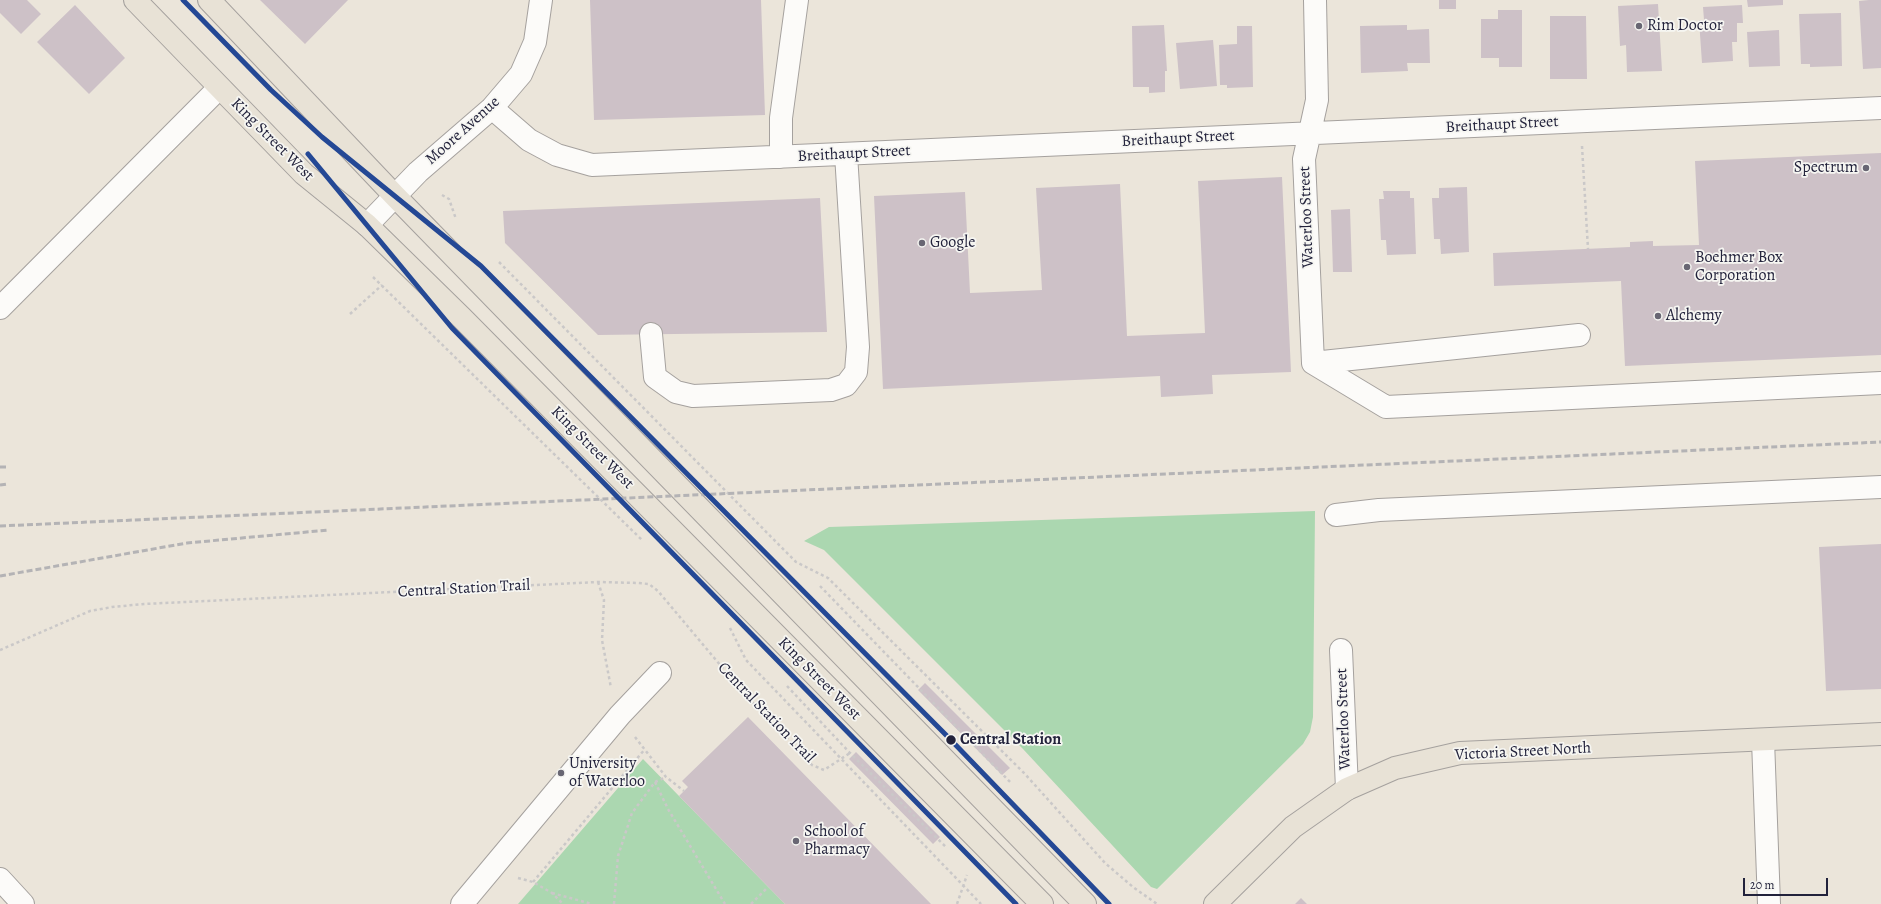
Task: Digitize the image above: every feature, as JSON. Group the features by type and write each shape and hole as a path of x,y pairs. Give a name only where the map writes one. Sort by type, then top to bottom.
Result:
{"main road":[{"name":"King Street West","path":"135,0 304,174 367,225 473,329 1042,904"},
{"name":"King Street West","path":"209,0 394,195 1085,904"},
{"name":"Victoria Street North","path":"1215,904 1293,827 1347,789 1395,768 1460,753 1881,734"}],"street":[{"name":"Moore Avenue","path":"367,225 394,195 418,172 492,108 521,74 535,42 541,0"},
{"path":"781,157 780,118 797,0"},
{"name":"Waterloo Street","path":"1314,363 1304,159 1311,133 1317,100 1315,0"},
{"path":"0,308 219,88"},
{"name":"Breithaupt Street","path":"492,108 529,140 557,155 592,165 1881,108"},
{"path":"651,334 655,377 676,392 693,396 831,390 846,385 856,372 858,347 846,154"},
{"path":"1314,363 1579,335"},
{"path":"1314,363 1386,407 1881,383"},
{"path":"1336,515 1379,510 1881,487"},
{"name":"Waterloo Street","path":"1341,650 1347,789"},
{"path":"462,904 620,715 660,673"},
{"path":"1764,740 1769,904"},
{"path":"0,879 23,904"}],"path":[{"path":"1582,142 1588,249"},
{"path":"442,195 449,199 454,218 460,223"},
{"path":"493,257 796,562 828,578 1025,774 1105,863 1157,904"},
{"path":"373,277 581,478"},
{"path":"350,314 382,286"},
{"path":"598,582 604,600"},
{"name":"Central Station Trail","path":"0,650 90,611 112,607 144,604 598,582 649,584 658,591 742,691 812,765 824,770 850,753"},
{"path":"820,586 1012,784"},
{"path":"730,627 746,660 981,904"},
{"path":"782,680 850,753 947,848"},
{"path":"533,882 645,750"},
{"path":"614,904 618,856 632,813 655,782 666,777"},
{"path":"655,782 668,809 725,904"},
{"path":"490,870 533,882 552,893 592,904"},
{"path":"957,904 967,875"},
{"path":"751,904 768,887"},
{"path":"552,893 563,904"}],"green space":[{"path":"1315,511 1313,717 1310,732 1303,744 1157,889 1151,887 1023,749 824,550 804,541 829,527"},
{"path":"643,759 679,796 785,904 518,904"}],"building":[{"path":"0,0 27,0 41,14 21,34 0,13"},
{"path":"260,0 348,0 305,44"},
{"path":"590,0 761,0 765,115 594,120"},
{"path":"1439,0 1456,0 1456,9 1439,9"},
{"path":"1747,0 1783,0 1783,5 1748,7"},
{"path":"1881,0 1881,68 1863,69 1859,1"},
{"name":"Rim Doctor","path":"1658,4 1662,71 1627,72 1626,45 1620,46 1618,6"},
{"path":"75,5 125,58 89,94 37,42"},
{"path":"1742,5 1743,23 1737,23 1737,42 1732,42 1733,61 1702,63 1699,20 1704,20 1703,7"},
{"path":"1498,10 1522,10 1522,67 1499,67 1499,58 1481,58 1481,19 1498,19"},
{"path":"1841,13 1842,66 1810,67 1810,64 1801,64 1799,14"},
{"path":"1550,16 1586,16 1587,79 1550,79"},
{"path":"1164,25 1167,71 1165,71 1165,92 1149,93 1149,87 1133,87 1132,26"},
{"path":"1407,25 1407,30 1429,29 1430,63 1407,63 1408,71 1361,73 1360,26"},
{"path":"1237,26 1252,26 1253,87 1227,88 1227,85 1220,85 1219,45 1237,44"},
{"path":"1779,30 1780,66 1749,67 1747,32"},
{"path":"1213,40 1217,86 1180,89 1176,43"},
{"name":"Boehmer Box Corporation","path":"1881,153 1881,355 1625,366 1621,281 1494,286 1493,253 1630,247 1630,242 1653,241 1653,246 1699,245 1695,161"},
{"name":"Google","path":"1282,177 1291,372 1212,375 1213,394 1161,397 1160,376 883,389 874,196 965,192 970,293 1042,290 1036,188 1120,184 1127,336 1205,333 1198,181"},
{"path":"1467,187 1469,252 1441,254 1440,239 1434,239 1432,198 1439,198 1439,188"},
{"path":"1383,191 1410,191 1410,198 1414,198 1416,254 1387,255 1386,240 1381,240 1379,199 1384,199"},
{"path":"820,198 827,332 598,335 505,243 503,211"},
{"path":"1350,209 1352,272 1333,272 1331,210"},
{"path":"1881,544 1881,689 1826,691 1819,547"},
{"path":"925,683 1010,768 1002,775 918,690"},
{"name":"School of Pharmacy","path":"748,717 931,904 785,904 679,796 688,787 682,781"},
{"path":"856,752 940,837 933,844 849,759"},
{"path":"1301,898 1307,904 1295,904"}],"railway":[{"path":"0,526 1881,442"},
{"path":"0,467 8,467"},
{"path":"0,485 7,484"},
{"path":"0,576 187,543 329,530"}],"transit line":[{"path":"183,0 271,90 322,137 481,266 948,737 1109,904"},
{"path":"308,154 452,328 1016,904"}],"place":[{"name":"Rim Doctor","path":"1639,26"},
{"name":"Spectrum","path":"1866,168"},
{"name":"Google","path":"922,243"},
{"name":"Boehmer Box Corporation","path":"1687,267"},
{"name":"Alchemy","path":"1658,316"},
{"name":"Central Station","path":"951,740"},
{"name":"University of Waterloo","path":"561,773"},
{"name":"School of Pharmacy","path":"796,841"}]}
